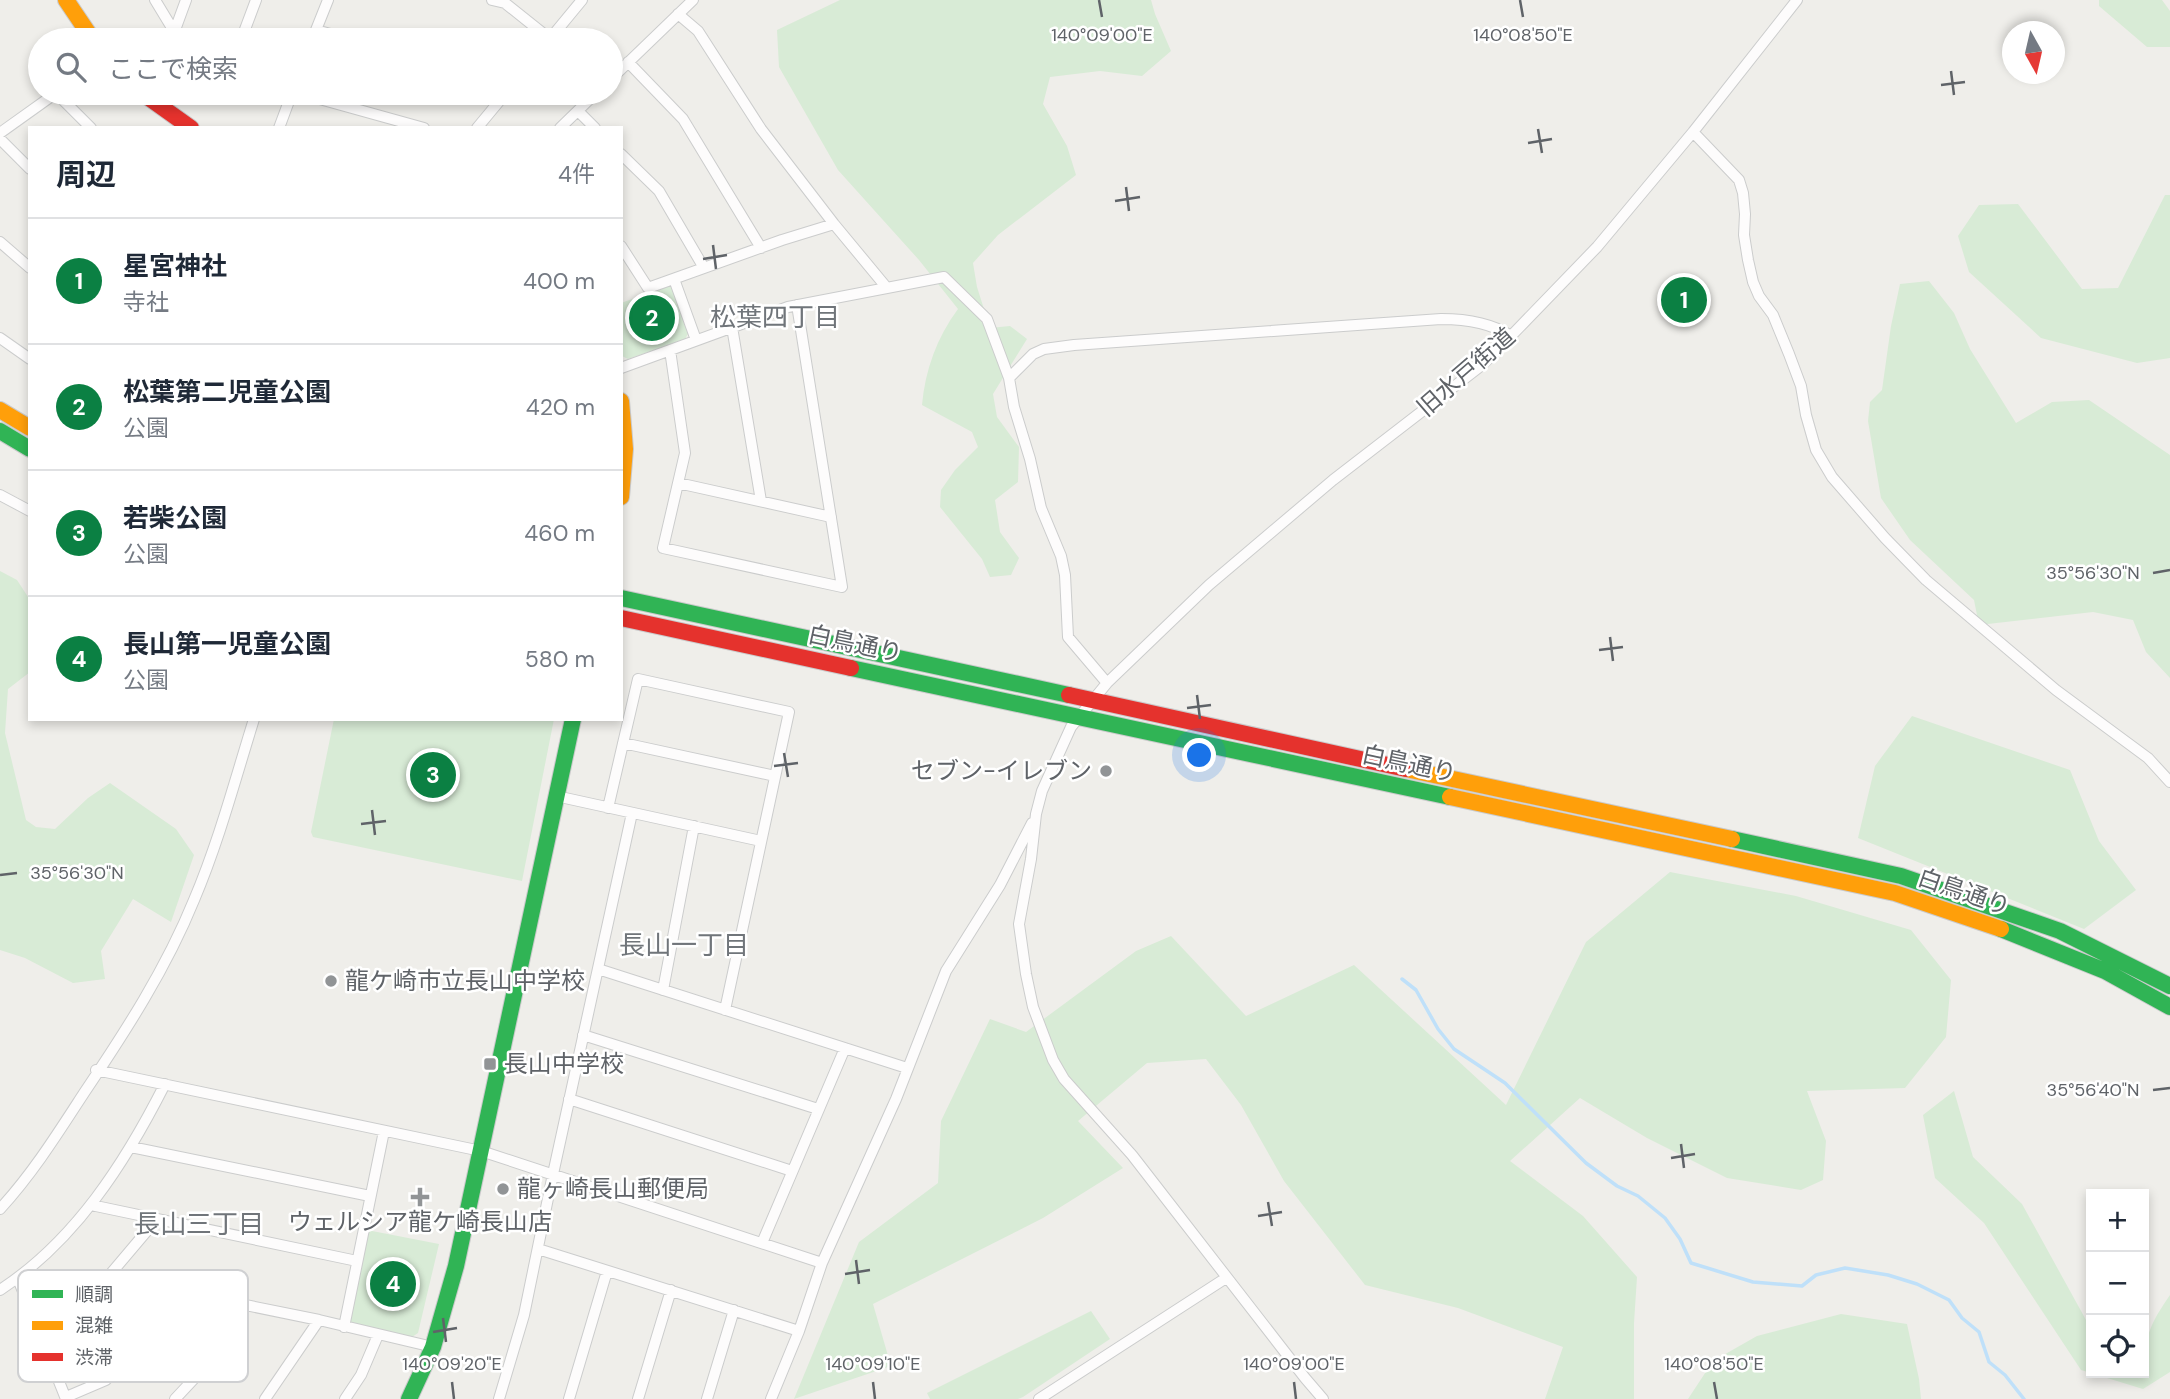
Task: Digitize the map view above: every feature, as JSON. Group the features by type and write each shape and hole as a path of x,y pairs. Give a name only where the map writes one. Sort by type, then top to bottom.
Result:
{"main road":[{"path":"66,0 85,28"},
{"path":"157,105 188,126"},
{"path":"0,411 28,427"},
{"path":"623,418 626,444 623,485"},
{"path":"0,431 28,448"},
{"name":"白鳥通り","path":"623,598 1901,876 2060,931 2170,986"},
{"name":"白鳥通り","path":"623,618 1895,893 2053,947 2152,995 2170,1007"},
{"path":"409,1399 433,1347 454,1276 573,721"}],"street":[{"path":"155,0 174,28"},
{"path":"176,28 186,0"},
{"path":"246,28 256,0"},
{"path":"317,28 328,0"},
{"path":"492,0 506,1 537,28"},
{"path":"559,28 582,0"},
{"path":"623,67 693,0"},
{"name":"旧水戸街道","path":"1036,814 1042,791 1062,743 1079,715 1107,683 1209,585 1333,480 1482,365 1597,247 1693,132 1797,0"},
{"path":"678,14 698,31 761,129 887,288"},
{"path":"628,62 683,119 761,248"},
{"path":"0,133 39,105"},
{"path":"68,105 89,126"},
{"path":"280,126 288,105"},
{"path":"341,105 417,126"},
{"path":"479,126 496,105"},
{"path":"562,126 584,105"},
{"path":"578,111 593,126"},
{"path":"1693,132 1738,180 1743,193 1744,235 1753,282 1759,296 1773,315 1789,354 1801,386 1816,450 1832,477 1926,580 2056,690 2148,758 2170,782"},
{"path":"0,139 28,167"},
{"path":"623,155 659,191 704,268"},
{"path":"623,249 648,288 834,224"},
{"path":"0,242 28,266"},
{"path":"623,367 797,305 944,277 987,319 1009,378 1041,508 1061,556 1065,575 1068,637 1107,683"},
{"path":"674,279 696,341"},
{"path":"670,350 685,453 663,548 842,587 797,305"},
{"path":"1009,378 1033,354 1044,349 1074,345 1441,319 1458,319 1485,325 1511,336"},
{"path":"732,327 761,501"},
{"path":"0,338 28,358"},
{"path":"678,482 831,517"},
{"path":"0,495 28,510"},
{"path":"608,808 638,679 789,712 725,1010"},
{"path":"0,1209 36,1166 153,985 194,902 225,820 253,721"},
{"path":"623,743 775,776"},
{"path":"556,796 761,841"},
{"path":"499,1399 524,1315 552,1174 632,813"},
{"path":"771,1399 799,1331 822,1263 896,1099 946,971 1000,885 1036,814"},
{"path":"1036,814 1019,924 1026,974 1043,1038 1064,1079 1132,1155 1323,1399"},
{"path":"663,990 694,826"},
{"path":"598,969 907,1068"},
{"path":"583,1035 818,1110"},
{"path":"762,1243 845,1048"},
{"path":"98,1071 481,1152 822,1263"},
{"path":"27,1270 91,1205 131,1147 165,1084"},
{"path":"569,1099 792,1171"},
{"path":"344,1327 384,1131"},
{"path":"131,1147 370,1196"},
{"path":"91,1205 357,1261"},
{"path":"114,1270 157,1219"},
{"path":"538,1249 799,1331"},
{"path":"569,1399 607,1270"},
{"path":"1039,1399 1226,1278"},
{"path":"0,1290 18,1279"},
{"path":"638,1399 671,1290"},
{"path":"248,1306 433,1347"},
{"path":"707,1399 734,1310"},
{"path":"265,1399 319,1320"},
{"path":"345,1399 361,1375 378,1335"},
{"path":"66,1398 102,1382"},
{"path":"175,1399 191,1382"}],"green space":[{"path":"840,0 1151,0 1171,51 1142,76 1100,71 1050,77 1043,104 1067,146 1076,175 998,235 973,263 977,287 990,328 1010,326 1027,339 993,394 997,417 1019,447 1018,482 995,500 1000,532 1019,558 1011,575 990,577 982,559 940,507 941,490 955,470 978,447 972,432 922,405 933,354 958,309 919,260 838,170 779,67 777,30"},
{"path":"2099,0 2162,0 2170,11 2170,47 2147,47 2099,6"},
{"path":"2165,195 2170,195 2170,358 2137,363 2041,338 1969,272 1958,236 1979,205 2018,204 2082,289 2118,288"},
{"path":"1929,281 1954,313 1970,349 2016,423 2052,402 2089,400 2170,455 2170,678 2146,652 2133,620 2093,612 1979,625 1974,600 1910,540 1881,498 1868,421 1870,402 1882,390 1900,284"},
{"path":"668,286 674,289 689,332 685,339 628,359 623,356 623,302"},
{"path":"0,571 17,580 28,597 28,674 8,689 5,733 26,820 36,827 55,829 88,798 110,783 176,829 194,855 171,922 133,899 101,951 105,979 73,983 25,958 0,950"},
{"path":"1912,716 2070,770 2099,841 2136,890 2084,929 1858,838 1875,766"},
{"path":"334,721 554,721 522,881 313,837 311,832"},
{"path":"1670,872 1796,896 1911,930 1951,980 1946,1037 1905,1088 1807,1091 1826,1141 1823,1180 1801,1190 1727,1178 1647,1138 1580,1098 1510,1161 1583,1216 1637,1277 1634,1399 1545,1399 1563,1347 1458,1308 1365,1285 1284,1181 1241,1105 1206,1059 1147,1063 1078,1121 1123,1168 1043,1218 873,1304 891,1366 794,1399 859,1242 938,1183 941,1121 990,1019 1026,1032 1136,951 1171,936 1246,1016 1354,965 1506,1105 1586,942"},
{"path":"1954,1091 1973,1157 2022,1204 2086,1320 2086,1372 2081,1370 1984,1223 1935,1178 1923,1115"},
{"path":"367,1230 439,1244 418,1333 412,1337 347,1325"},
{"path":"2170,1295 2170,1372 2143,1389 2107,1378 2149,1378 2149,1335"},
{"path":"1091,1311 1110,1339 1023,1397 930,1399 927,1393"},
{"path":"1841,1314 1907,1324 1921,1399 1688,1399 1713,1361 1757,1336"}],"waterway":[{"path":"1402,979 1416,990 1438,1029 1454,1049 1505,1083 1586,1163 1617,1186 1638,1196 1665,1218 1680,1239 1691,1263 1753,1282 1802,1286 1816,1275 1845,1268 1888,1275 1917,1284 1949,1300 1962,1318 1979,1332 1989,1362 2005,1375 2024,1399"}],"traffic: fast":[{"path":"0,431 28,448"},
{"path":"623,598 1069,695"},
{"path":"851,668 1450,797"},
{"path":"409,1399 433,1347 456,1266 573,721"},
{"path":"1732,839 1901,876 2060,931 2170,986"},
{"path":"2001,929 2105,971 2170,1007"}],"traffic: slow":[{"path":"66,0 85,28"},
{"path":"0,410 28,427"},
{"path":"623,425 623,473"},
{"path":"1406,769 1732,839"},
{"path":"1450,797 1895,893 2001,929"}],"traffic: jam":[{"path":"159,105 188,126"},
{"path":"623,618 851,668"},
{"path":"1069,695 1406,769"}],"place":[{"name":"星宮神社","path":"1684,300"},
{"name":"松葉第二児童公園","path":"652,318"},
{"name":"セブン-イレブン","path":"1106,771"},
{"name":"若柴公園","path":"433,775"},
{"name":"龍ケ崎市立長山中学校","path":"331,981"},
{"name":"長山中学校","path":"490,1064"},
{"name":"龍ヶ崎長山郵便局","path":"503,1189"},
{"name":"ウェルシア龍ケ崎長山店","path":"420,1197"},
{"name":"長山第一児童公園","path":"393,1284"}],"district":[{"name":"松葉四丁目","path":"775,317"},
{"name":"長山一丁目","path":"684,945"},
{"name":"長山三丁目","path":"199,1224"}]}
